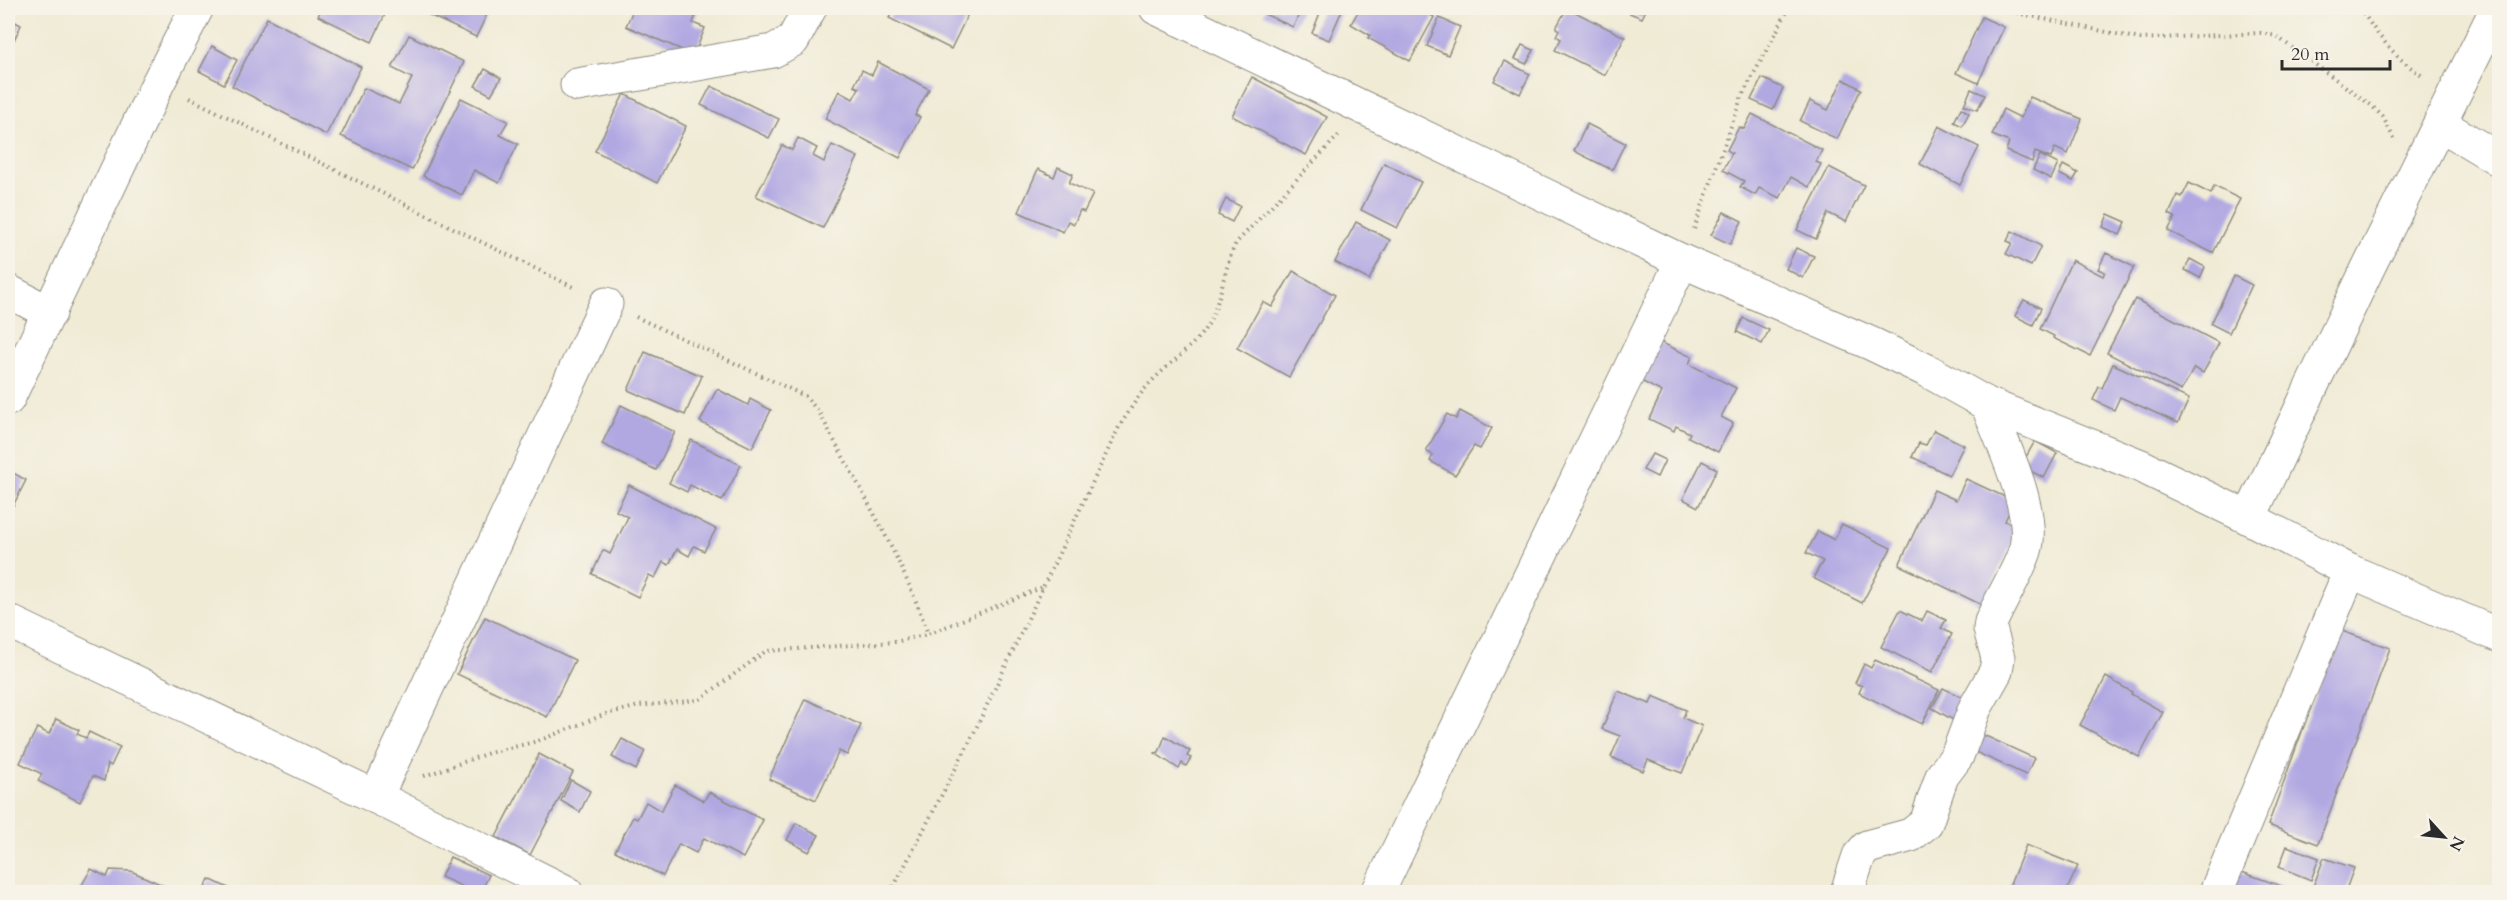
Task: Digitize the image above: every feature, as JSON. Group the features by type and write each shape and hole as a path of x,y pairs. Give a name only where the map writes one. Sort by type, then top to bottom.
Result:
{"street":[{"path":"8,399 158,83 197,8"},
{"path":"576,85 772,51 793,40 810,8"},
{"path":"1156,8 1682,261 1872,344 1928,371 1987,404 2140,466 2350,571 2499,636"},
{"path":"2248,518 2496,8"},
{"path":"2440,125 2499,160"},
{"path":"1378,892 1682,261"},
{"path":"8,291 50,313"},
{"path":"377,795 606,304"},
{"path":"1847,892 1859,856 1867,847 1911,835 1926,823 1936,789 1960,750 1975,708 1996,671 1998,658 1990,629 1991,622 2025,550 2028,534 2019,485 1987,404"},
{"path":"2216,892 2350,571"},
{"path":"8,621 377,795 566,892"}],"path":[{"path":"1682,261 1742,96 1789,8"},
{"path":"1993,8 2140,39 2261,33 2276,36 2370,105 2383,117 2392,136 2402,145 2440,125 2397,57 2381,40 2360,8"},
{"path":"891,892 970,741 1119,427 1150,383 1198,338 1206,327 1213,314 1227,261 1236,243 1364,109"},
{"path":"377,795 489,753 538,741 606,714 639,706 699,699 766,651 895,642 928,634 1043,587"}],"building":[{"path":"322,8 388,8 372,42 318,16"},
{"path":"414,8 490,8 476,37"},
{"path":"634,8 703,8 701,12 698,10 693,23 705,28 694,55 626,26"},
{"path":"895,8 971,8 951,49 889,18"},
{"path":"1267,8 1302,8 1293,27 1264,14"},
{"path":"1322,8 1343,8 1329,40 1312,33"},
{"path":"1360,8 1427,8 1425,12 1434,17 1410,61 1368,38 1370,35 1351,24"},
{"path":"1567,8 1625,37 1605,75 1555,50 1561,39 1556,36 1559,30 1556,28"},
{"path":"1617,8 1647,8 1642,18"},
{"path":"1982,17 2004,27 1978,83 1956,73"},
{"path":"267,18 361,67 326,135 232,86"},
{"path":"1439,18 1460,27 1448,55 1427,46"},
{"path":"10,19 21,25 8,53 8,25"},
{"path":"409,35 464,62 412,170 341,136 364,88 399,104 412,78 392,68"},
{"path":"1522,45 1534,50 1526,64 1515,59"},
{"path":"212,46 237,60 224,84 199,71"},
{"path":"1505,61 1530,74 1520,94 1494,81"},
{"path":"878,62 929,89 915,115 920,117 900,158 825,119 839,91 853,99 859,88 854,86 862,70 872,75"},
{"path":"485,69 501,78 491,95 475,86"},
{"path":"1252,77 1327,117 1306,155 1232,116"},
{"path":"1762,78 1783,88 1773,110 1751,100"},
{"path":"1843,79 1861,89 1837,139 1800,121 1810,101 1828,110"},
{"path":"711,86 779,119 769,138 701,105"},
{"path":"1971,89 1985,95 1977,110 1964,105"},
{"path":"624,94 686,126 657,183 595,151"},
{"path":"2030,97 2082,119 2068,154 2055,148 2051,158 2035,152 2032,162 2006,151 2009,142 1992,135 2003,109 2021,118"},
{"path":"461,98 508,121 500,135 518,144 499,183 474,170 462,195 423,176"},
{"path":"1961,108 1969,113 1962,126 1954,122"},
{"path":"1752,114 1822,150 1816,162 1821,164 1809,187 1791,177 1780,198 1759,188 1755,195 1740,187 1744,181 1723,170 1732,153 1727,150 1739,127 1744,129"},
{"path":"1587,124 1625,143 1612,170 1574,151"},
{"path":"1939,126 1979,147 1960,185 1920,164"},
{"path":"798,138 817,148 813,156 824,162 832,145 858,157 823,228 756,196 782,145 792,150"},
{"path":"2040,155 2058,164 2051,179 2033,170"},
{"path":"1384,163 1421,182 1397,228 1361,210"},
{"path":"2063,165 2078,173 2073,181 2059,174"},
{"path":"1058,167 1073,174 1069,183 1093,194 1084,212 1080,210 1074,224 1068,221 1063,232 1019,212 1038,169 1054,177"},
{"path":"1829,167 1864,185 1846,222 1828,213 1816,239 1797,230"},
{"path":"2189,183 2211,194 2214,186 2240,199 2213,253 2168,231 2175,217 2169,214 2178,195 2182,197"},
{"path":"1226,199 1240,206 1232,222 1218,215"},
{"path":"1724,212 1742,221 1730,244 1711,235"},
{"path":"2108,214 2126,222 2120,235 2103,227"},
{"path":"1356,222 1390,240 1369,280 1335,262"},
{"path":"2012,231 2041,246 2031,266 2006,254 2012,243 2007,241"},
{"path":"1796,248 1814,256 1803,278 1786,269"},
{"path":"2106,253 2134,267 2090,356 2040,329 2072,260 2103,276 2105,272 2098,269"},
{"path":"2190,259 2205,267 2200,278 2185,270"},
{"path":"1293,271 1335,295 1289,377 1237,348 1263,302 1272,307"},
{"path":"2234,276 2252,285 2229,333 2211,324"},
{"path":"2135,299 2219,343 2203,373 2194,368 2181,391 2107,353"},
{"path":"2024,300 2041,308 2033,325 2015,316"},
{"path":"1743,318 1769,330 1762,344 1737,332"},
{"path":"1660,342 1692,357 1689,364 1736,388 1721,417 1733,423 1718,452 1688,437 1690,433 1676,426 1674,431 1649,419 1662,392 1641,381"},
{"path":"645,352 702,376 685,415 628,390"},
{"path":"2113,364 2189,399 2178,423 2120,397 2114,410 2093,400 2099,387 2102,388"},
{"path":"717,389 748,405 750,399 771,410 752,448 700,422"},
{"path":"621,405 675,432 656,470 602,444"},
{"path":"1460,411 1492,428 1480,449 1474,446 1455,475 1430,461 1433,455 1426,451 1447,414 1456,419"},
{"path":"1934,430 1964,445 1949,475 1912,457 1919,443 1926,445"},
{"path":"691,440 741,465 722,501 690,485 687,492 669,483"},
{"path":"2035,441 2057,453 2044,478 2021,466"},
{"path":"1652,454 1665,460 1657,477 1643,470"},
{"path":"1702,461 1717,469 1698,507 1683,499"},
{"path":"8,470 26,480 8,516"},
{"path":"1966,479 2014,501 2005,521 2019,528 1982,605 1899,565 1934,490 1956,500"},
{"path":"629,485 716,529 704,551 694,546 689,556 677,549 669,565 663,562 655,578 649,575 638,597 592,574 603,550 610,554 628,517 616,511"},
{"path":"1842,524 1891,548 1862,603 1813,578 1823,561 1806,553 1818,531 1834,540"},
{"path":"1900,610 1922,621 1927,611 1946,620 1941,628 1952,634 1932,672 1881,647"},
{"path":"485,617 575,660 547,717 457,674"},
{"path":"2339,630 2390,648 2318,844 2268,825"},
{"path":"1875,660 1939,690 1922,724 1859,693 1862,686 1855,683 1864,664 1871,668"},
{"path":"2106,677 2163,712 2139,757 2080,725"},
{"path":"1943,688 1967,700 1955,721 1932,708"},
{"path":"1618,691 1650,704 1653,696 1686,710 1683,718 1702,726 1682,773 1648,760 1643,771 1611,757 1620,736 1602,729"},
{"path":"805,699 861,725 847,755 839,751 816,800 769,779"},
{"path":"56,719 79,730 77,734 86,738 89,732 120,747 111,766 108,764 104,781 93,776 80,802 38,781 42,774 20,763 37,728 49,734"},
{"path":"1981,734 2034,758 2026,775 1973,751"},
{"path":"1165,736 1190,751 1187,756 1191,758 1186,766 1182,763 1179,769 1155,753 1159,752"},
{"path":"622,739 645,751 636,770 612,757"},
{"path":"539,754 573,772 530,855 496,837"},
{"path":"571,780 590,791 580,812 561,801"},
{"path":"675,785 704,801 709,792 763,820 743,858 704,838 696,853 679,844 663,876 615,851 633,817 637,819 646,802 661,811"},
{"path":"796,823 819,835 809,852 787,840"},
{"path":"2026,845 2078,866 2066,892 2007,892"},
{"path":"2287,846 2319,858 2311,880 2279,867"},
{"path":"450,857 489,875 481,892 474,892 441,877"},
{"path":"2324,858 2354,868 2345,892 2311,892"},
{"path":"91,869 107,877 110,870 131,871 178,892 78,892"},
{"path":"2239,871 2298,892 2231,892"},
{"path":"209,879 237,892 203,892"}]}
